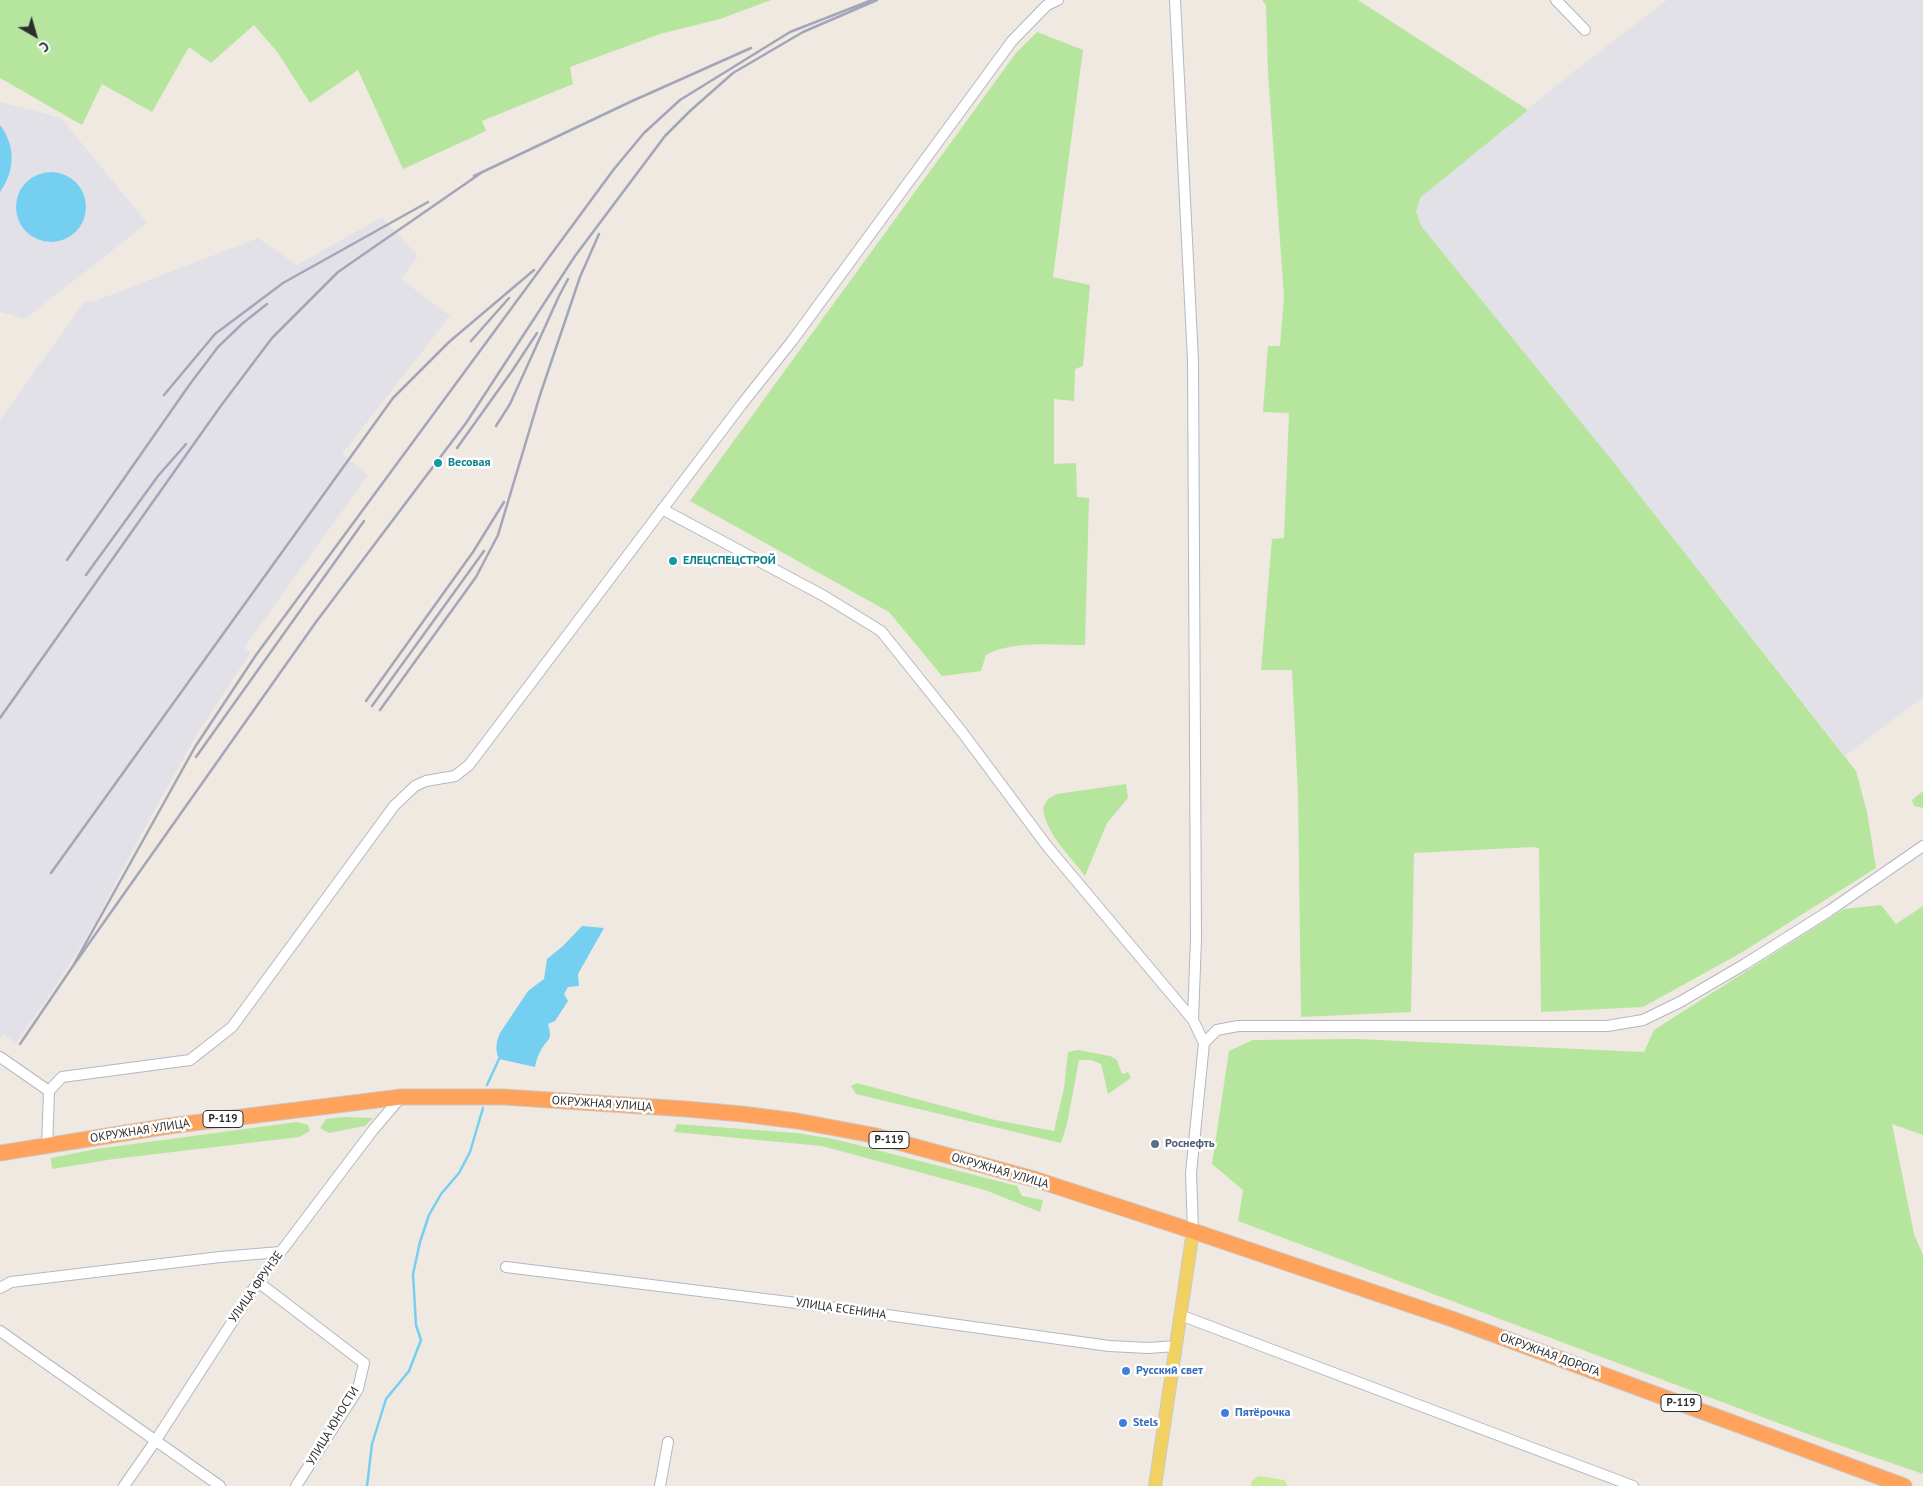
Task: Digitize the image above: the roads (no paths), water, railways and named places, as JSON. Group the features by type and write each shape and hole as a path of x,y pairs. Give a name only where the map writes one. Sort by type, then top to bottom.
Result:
{"highway":[{"name":"ОКРУЖНАЯ УЛИЦА","path":"0,1153 169,1126 401,1097 504,1097 704,1111 797,1121 872,1135 1034,1179 1193,1231"},
{"name":"ОКРУЖНАЯ ДОРОГА","path":"1193,1231 1452,1319 1904,1486"}],"main road":[{"path":"1155,1486 1193,1231"}],"street":[{"path":"47,1147 49,1091 62,1077 190,1060 232,1027 394,806 415,786 426,781 455,776 469,766 662,509 792,341 1012,41 1048,5 1058,0"},
{"path":"1175,0 1193,361 1196,929 1193,1020"},
{"path":"1556,0 1585,30"},
{"path":"662,509 824,596 881,630 962,732 1048,846 1193,1020 1204,1043 1191,1173 1193,1231"},
{"path":"1204,1043 1216,1030 1238,1026 1607,1026 1643,1020 1680,1002 1746,964 1829,911 1923,846"},
{"path":"0,1057 49,1091"},
{"name":"УЛИЦА ФРУНЗЕ","path":"124,1486 258,1282 373,1130 401,1097"},
{"path":"0,1288 11,1282 220,1257 280,1252"},
{"name":"УЛИЦА ЕСЕНИНА","path":"506,1267 846,1309 1109,1346 1148,1348 1176,1346"},
{"name":"УЛИЦА ЮНОСТИ","path":"258,1282 364,1363 358,1389 296,1486"},
{"path":"1180,1315 1633,1486"},
{"path":"0,1330 220,1486"},
{"path":"660,1486 668,1442"}],"water":[{"path":"0,125 9,141 12,158 9,176 0,192"},
{"path":"51,172 64,175 76,182 83,194 86,207 83,220 76,232 64,239 51,242 38,239 26,232 19,220 16,207 19,194 26,182 38,175"},
{"path":"582,926 604,928 578,974 579,986 568,987 564,994 568,1001 555,1021 548,1024 550,1037 539,1054 535,1067 499,1059 497,1046 500,1033 528,991 544,979 547,959 563,946"}],"waterway":[{"path":"487,1085 499,1059"},
{"path":"367,1486 372,1444 386,1399 409,1371 421,1340 416,1325 413,1274 420,1242 429,1215 441,1194 459,1173 470,1152 483,1108"}],"railway":[{"path":"872,0 790,32 680,100 644,133 614,169 256,655 195,747 73,966 316,622 466,423 575,256 665,136 733,73 803,32 877,0"},
{"path":"474,176 630,102 751,48"},
{"path":"0,718 220,407 272,338 338,272 481,173"},
{"path":"164,395 215,334 283,283 428,202"},
{"path":"380,710 476,577 498,535 540,395 580,277 599,234"},
{"path":"51,873 393,398 449,342 534,270"},
{"path":"496,426 510,404 568,279"},
{"path":"471,341 509,298"},
{"path":"67,560 218,347 243,323 267,304"},
{"path":"457,448 537,333"},
{"path":"86,575 158,476 186,444"},
{"path":"366,701 473,552 504,502"},
{"path":"196,757 364,521"},
{"path":"372,706 484,551"},
{"path":"20,1044 73,966"}],"place":[{"name":"Весовая","path":"438,463"},
{"name":"ЕЛЕЦСПЕЦСТРОЙ","path":"673,561"},
{"name":"Роснефть","path":"1155,1144"},
{"name":"Русский свет","path":"1126,1371"},
{"name":"Пятёрочка","path":"1225,1413"},
{"name":"Stels","path":"1123,1423"}]}
